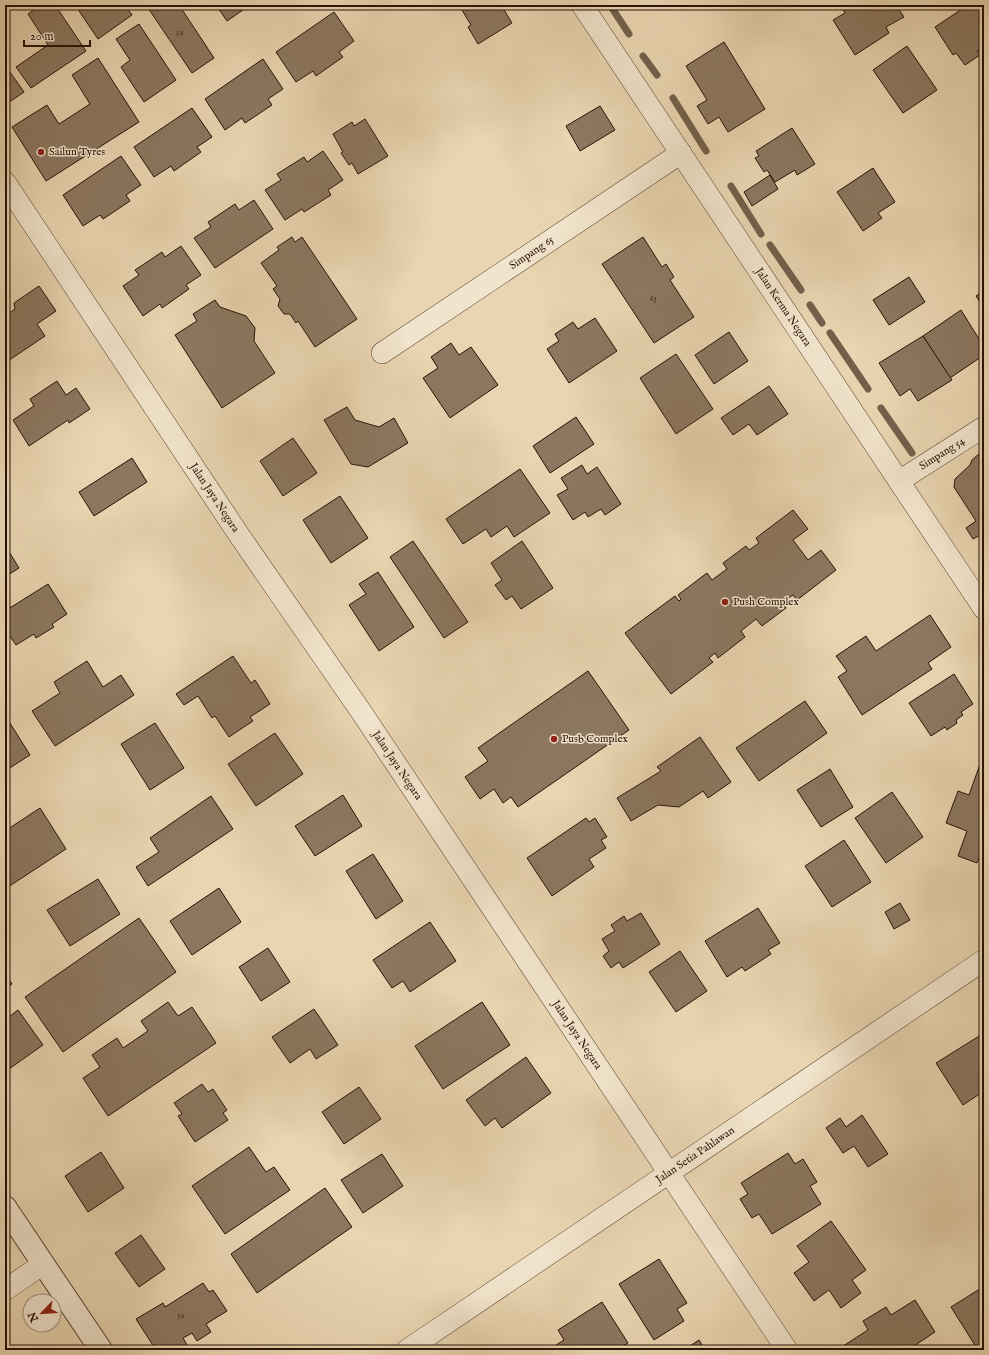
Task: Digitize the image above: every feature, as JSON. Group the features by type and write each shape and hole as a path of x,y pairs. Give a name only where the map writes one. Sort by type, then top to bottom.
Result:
{"street":[{"name":"Jalan Kerma Negara","path":"582,5 984,609"},
{"name":"Simpang 65","path":"382,352 681,153"},
{"name":"Jalan Jaya Negara","path":"5,182 239,535 362,713 787,1350"},
{"name":"Simpang 54","path":"899,481 984,427"},
{"name":"Jalan Setia Pahlawan","path":"407,1350 984,960"},
{"path":"5,1207 100,1350"},
{"path":"5,1290 43,1264"}],"building":[{"path":"41,5 55,5 86,51 31,88 16,67 48,45 28,14"},
{"path":"75,5 125,5 132,15 98,39"},
{"path":"146,5 179,5 214,58 192,73"},
{"path":"216,5 250,5 227,21"},
{"path":"459,5 501,5 512,23 478,44 468,27 471,25"},
{"path":"850,5 856,5 857,7 859,5 896,5 904,17 886,27 889,33 855,55 833,20 845,13 843,9"},
{"path":"968,5 984,5 984,46 977,51 980,55 965,65 956,53 953,55 935,27"},
{"path":"334,12 354,41 339,52 343,57 316,76 313,71 296,82 276,52"},
{"path":"139,24 176,80 144,102 121,67 130,60 116,39"},
{"path":"724,42 765,109 728,132 719,117 708,124 697,106 707,100 686,66"},
{"path":"907,46 937,90 903,113 873,70"},
{"path":"98,58 139,122 46,181 12,127 47,105 59,124 90,104 72,75"},
{"path":"263,59 283,89 268,99 272,105 245,123 242,118 225,130 205,99"},
{"path":"5,65 24,92 5,105"},
{"path":"600,106 615,130 580,151 566,126"},
{"path":"192,108 212,137 197,147 201,152 174,171 171,166 154,177 134,147"},
{"path":"365,119 388,156 358,174 352,163 349,165 341,153 343,152 333,134 352,122 354,126"},
{"path":"792,128 815,164 797,175 795,170 775,182 767,170 764,172 755,158 759,156 756,151"},
{"path":"323,151 343,180 328,190 331,195 304,212 302,209 285,220 265,190 281,180 277,174 304,157 307,162"},
{"path":"121,156 141,185 126,195 130,201 103,219 100,215 83,226 63,195"},
{"path":"873,168 895,202 878,213 882,218 863,231 837,192"},
{"path":"770,175 778,189 752,206 744,192"},
{"path":"254,200 273,229 215,268 194,238 211,227 208,222 235,204 239,210"},
{"path":"292,237 295,242 302,237 357,319 315,347 298,321 296,323 290,314 284,314 278,306 280,299 273,289 277,286 261,263 279,250 277,247"},
{"path":"643,237 662,267 666,264 674,277 670,280 694,317 654,343 602,264"},
{"path":"181,246 201,275 186,285 189,289 162,308 160,304 143,316 123,286 139,275 135,270 162,252 165,257"},
{"path":"909,277 925,302 889,325 873,300"},
{"path":"39,286 56,311 37,324 45,336 5,363 5,316 15,309 14,303"},
{"path":"984,290 984,308 976,296"},
{"path":"215,300 220,307 246,316 255,328 254,341 275,373 222,408 175,335 197,321 193,314"},
{"path":"961,310 984,347 984,355 950,378 923,336"},
{"path":"595,318 617,351 569,383 547,349 559,341 555,334 573,322 578,329"},
{"path":"729,332 748,361 714,384 695,355"},
{"path":"923,336 952,380 918,401 910,389 900,396 879,363"},
{"path":"451,343 459,355 471,347 498,385 450,418 423,378 438,368 431,357"},
{"path":"676,354 713,409 676,434 640,378"},
{"path":"57,381 66,395 76,388 90,409 69,423 68,420 29,446 13,420 34,406 30,399"},
{"path":"769,386 788,414 757,435 749,424 733,435 721,418"},
{"path":"347,407 355,420 379,427 394,418 408,443 368,467 351,464 324,420"},
{"path":"576,417 594,444 550,473 533,446"},
{"path":"293,438 317,473 283,496 260,461"},
{"path":"981,452 984,453 984,533 973,539 966,528 976,521 954,487 955,479"},
{"path":"132,458 147,482 94,516 79,492"},
{"path":"582,465 587,474 597,467 621,504 605,515 601,509 588,517 585,512 573,520 557,495 568,489 561,478"},
{"path":"520,469 550,513 514,537 507,526 491,537 486,529 463,544 446,519"},
{"path":"340,496 368,538 331,563 303,520"},
{"name":"Push Complex","path":"793,510 808,529 793,540 808,560 821,550 836,570 797,600 793,595 782,602 786,608 762,626 756,619 741,631 745,637 718,658 715,653 709,658 713,662 671,694 625,633 675,596 679,601 681,599 678,595 707,573 712,580 727,569 723,563 746,546 749,550 759,543 756,538"},
{"path":"413,541 468,622 444,638 390,557"},
{"path":"522,541 553,588 521,609 512,596 506,600 495,585 502,580 491,563"},
{"path":"5,545 19,568 5,577"},
{"path":"378,572 414,627 379,651 349,605 366,594 359,584"},
{"path":"48,584 67,614 52,624 54,627 36,638 34,634 16,645 5,629 5,611"},
{"path":"930,615 951,647 928,663 932,669 862,715 838,677 847,671 836,656 866,636 876,651"},
{"path":"233,656 251,683 255,680 270,704 250,717 253,721 229,737 215,716 212,718 198,696 184,705 176,694"},
{"path":"87,661 103,687 121,675 134,695 55,746 32,711 60,693 54,682"},
{"name":"Pusb Complex","path":"588,671 629,730 518,807 511,797 503,803 494,789 480,799 465,777 488,761 478,748"},
{"path":"954,674 973,704 961,712 963,715 956,720 957,723 947,730 945,727 931,736 909,703"},
{"path":"805,701 827,733 759,781 736,748"},
{"path":"8,720 30,755 5,771 5,722"},
{"path":"155,723 184,768 150,790 121,744"},
{"path":"275,733 303,774 256,806 228,764"},
{"path":"700,737 731,782 708,798 703,791 679,807 658,805 631,821 617,798 661,771 657,767"},
{"path":"984,753 984,845 977,863 958,856 967,831 946,823 958,791 969,795"},
{"path":"830,769 853,807 821,827 797,790"},
{"path":"892,792 923,837 886,863 855,818"},
{"path":"343,795 362,826 315,856 295,826"},
{"path":"211,796 233,829 148,886 136,867 159,852 150,838"},
{"path":"40,808 66,849 5,889 5,831"},
{"path":"586,818 589,822 595,818 607,837 601,840 606,848 589,859 594,867 552,896 527,858"},
{"path":"844,840 871,882 832,907 805,866"},
{"path":"373,854 403,901 376,919 346,871"},
{"path":"98,879 120,914 70,946 47,910"},
{"path":"219,888 241,922 192,955 170,921"},
{"path":"900,903 910,920 894,929 885,912"},
{"path":"758,908 780,943 768,950 771,954 745,971 742,967 727,977 705,941"},
{"path":"641,913 660,944 623,968 619,962 611,968 603,956 609,951 602,939 615,931 611,925 624,916 627,921"},
{"path":"139,918 176,972 63,1052 25,997"},
{"path":"430,922 456,961 410,992 403,981 392,988 373,960"},
{"path":"268,948 290,982 261,1001 239,967"},
{"path":"680,951 707,991 676,1012 649,972"},
{"path":"5,973 12,984 5,989"},
{"path":"168,1002 178,1016 192,1007 216,1043 108,1116 83,1078 100,1067 92,1055 117,1038 123,1048 148,1031 141,1021"},
{"path":"482,1002 510,1045 443,1089 415,1046"},
{"path":"314,1009 338,1045 316,1059 310,1049 290,1063 272,1037"},
{"path":"18,1010 43,1045 9,1069 5,1064 5,1020"},
{"path":"984,1033 984,1091 963,1105 936,1063"},
{"path":"526,1057 551,1093 502,1128 495,1118 485,1126 466,1100"},
{"path":"202,1084 208,1092 213,1089 227,1110 223,1113 228,1120 195,1142 178,1116 182,1114 174,1103"},
{"path":"359,1087 381,1119 344,1144 322,1112"},
{"path":"862,1115 888,1154 868,1167 854,1146 843,1153 826,1128 840,1118 846,1127"},
{"path":"249,1147 266,1172 274,1167 290,1190 225,1234 192,1186"},
{"path":"101,1152 124,1188 88,1212 65,1176"},
{"path":"788,1153 795,1164 803,1159 817,1182 810,1186 821,1204 772,1234 759,1214 752,1218 740,1199 748,1194 741,1183"},
{"path":"382,1154 403,1186 363,1213 341,1180"},
{"path":"325,1188 352,1227 257,1293 231,1254"},
{"path":"831,1221 866,1270 852,1280 861,1293 841,1308 829,1290 814,1301 794,1273 809,1262 797,1246"},
{"path":"141,1235 165,1269 139,1287 115,1253"},
{"path":"659,1259 687,1303 677,1309 684,1321 654,1340 619,1284"},
{"path":"203,1283 209,1292 213,1290 227,1311 206,1324 211,1332 197,1341 192,1333 183,1338 190,1350 156,1350 136,1319 163,1303 165,1307"},
{"path":"983,1287 984,1350 978,1350 951,1307"},
{"path":"915,1300 935,1332 908,1350 841,1350 840,1348 868,1330 863,1321 886,1307 891,1315"},
{"path":"602,1302 628,1343 616,1350 555,1350 553,1347 564,1340 558,1330"},
{"path":"699,1340 705,1350 684,1350"},
{"path":"716,1345 719,1350 708,1350"}],"waterway":[{"path":"610,5 629,34"},
{"path":"643,56 657,75"},
{"path":"673,98 706,151"},
{"path":"731,186 761,234"},
{"path":"770,245 801,290"},
{"path":"810,305 822,323"},
{"path":"830,333 868,389"},
{"path":"881,408 912,453"}],"place":[{"name":"Sailun Tyres","path":"41,152"},
{"name":"Push Complex","path":"725,602"},
{"name":"Pusb Complex","path":"554,739"}]}
